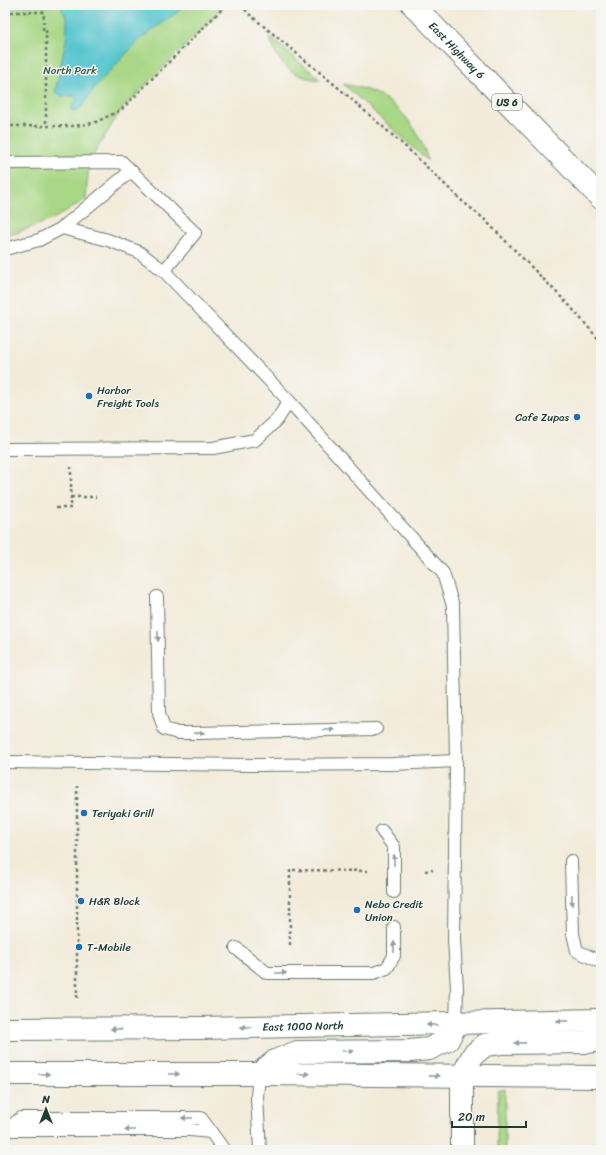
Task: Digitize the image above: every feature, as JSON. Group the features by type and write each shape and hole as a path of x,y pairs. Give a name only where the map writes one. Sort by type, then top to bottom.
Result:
{"main road":[{"name":"East Highway 6","path":"413,5 601,198"},
{"name":"East 1000 North","path":"5,1030 456,1024 601,1020"},
{"path":"259,1074 275,1061 297,1052 410,1051 430,1049 448,1040 456,1024"},
{"path":"462,1150 462,1076 473,1055 485,1046 501,1043 586,1042 601,1040"},
{"path":"5,1074 259,1074 601,1077"}],"lane":[{"path":"5,163 122,162 195,233 164,271"},
{"path":"5,249 39,240 62,228 131,171"},
{"path":"62,228 108,240 139,252 164,271 289,401 443,573 453,606 456,761 454,940 457,988 456,1024"},
{"path":"5,449 213,448 254,440 276,420 289,401"},
{"path":"157,597 158,713 164,729 178,733 289,730 338,731 376,729"},
{"path":"5,762 252,765 393,764 456,761"},
{"path":"382,832 394,848 394,892"},
{"path":"571,861 573,934 577,951 601,962"},
{"path":"236,948 267,972 374,972 387,968 394,956 394,927"},
{"path":"259,1074 257,1097 260,1150"},
{"path":"5,1132 190,1130 211,1132 224,1150"}],"path":[{"path":"5,126 74,126 94,123 121,110 226,5"},
{"path":"241,5 248,14 341,90 462,201 483,218 569,306 601,342"},
{"path":"5,12 44,12 43,31 46,31 46,126"},
{"path":"56,508 71,508 71,449"},
{"path":"71,497 96,496"},
{"path":"77,786 77,998"},
{"path":"290,945 290,870 371,871"},
{"path":"425,871 433,870"}],"green space":[{"name":"North Park","path":"5,5 226,5 121,110 89,162 86,199 53,219 8,236 5,236"},
{"path":"270,37 321,80 302,76 287,68 277,55"},
{"path":"343,84 351,85 376,94 397,108 413,127 419,137 428,161"},
{"path":"505,1089 505,1150 497,1150 498,1091"}],"water":[{"path":"60,5 184,5 180,10 138,41 95,87 81,108 75,111 71,110 72,105 77,100 74,96 62,96 55,92 66,40 67,19"}],"place":[{"name":"Harbor Freight Tools","path":"89,396"},
{"name":"Cafe Zupas","path":"577,417"},
{"name":"Teriyaki Grill","path":"84,813"},
{"name":"H&R Block","path":"81,901"},
{"name":"Nebo Credit Union","path":"357,910"},
{"name":"T-Mobile","path":"79,947"}]}
